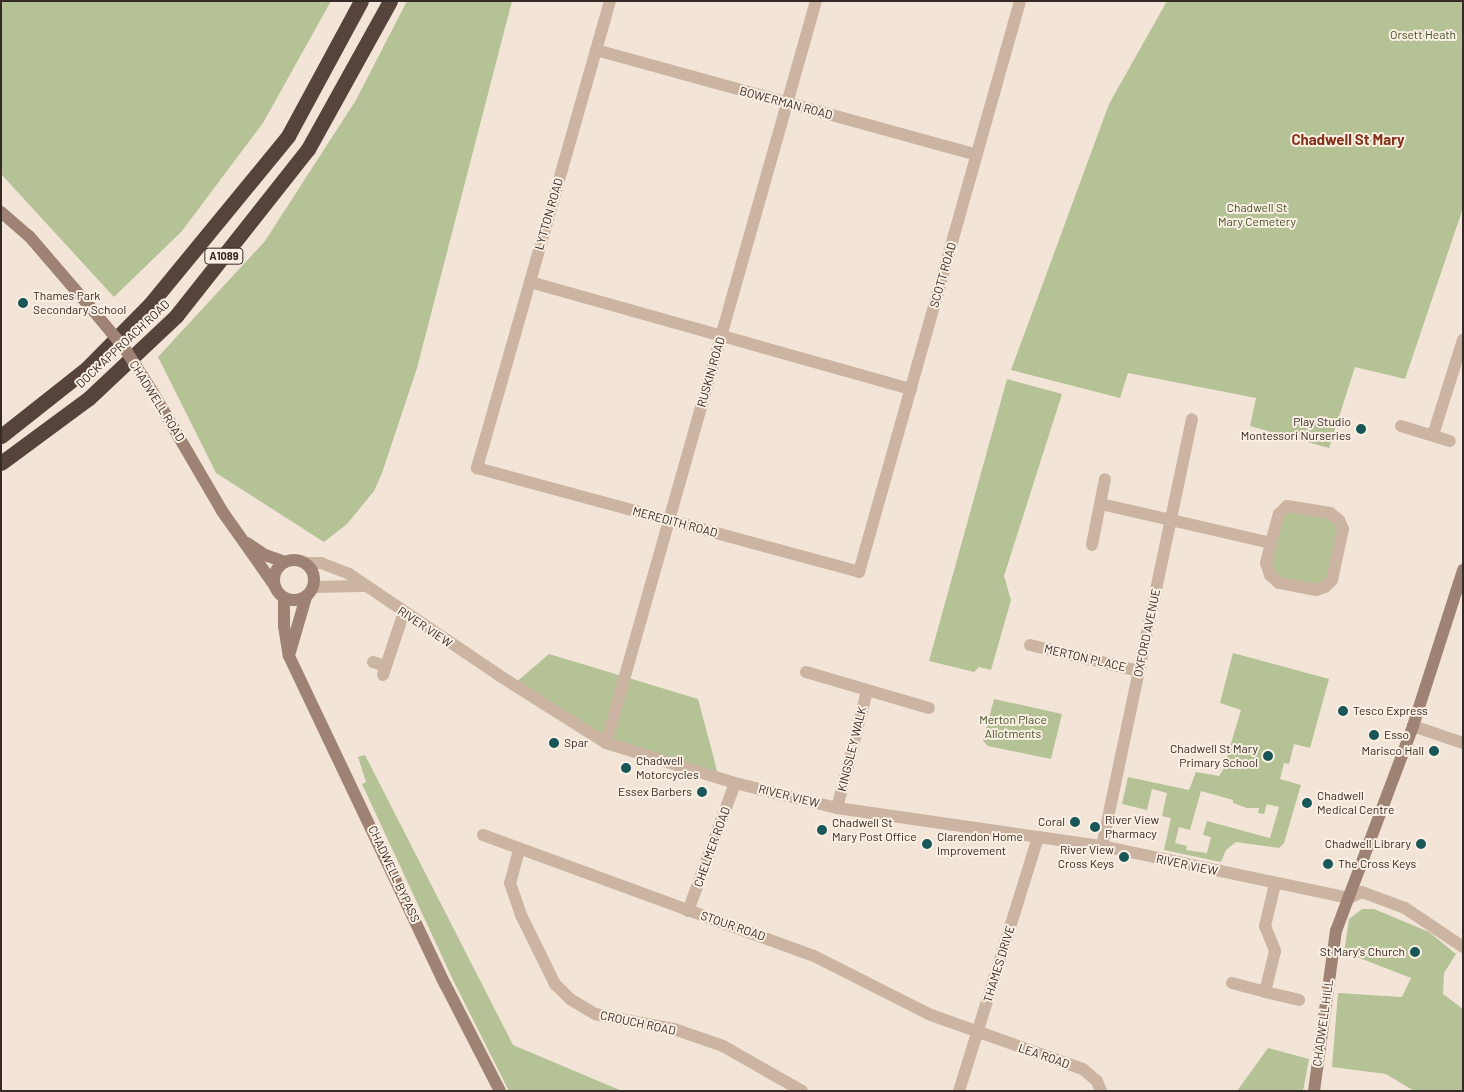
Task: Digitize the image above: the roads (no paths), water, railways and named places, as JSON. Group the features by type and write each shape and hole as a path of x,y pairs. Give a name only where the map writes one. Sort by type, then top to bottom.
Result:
{"highway":[{"name":"DOCK APPROACH ROAD","path":"1,436 87,368 157,295 288,136 361,1"},
{"name":"DOCK APPROACH ROAD","path":"1,463 88,398 176,316 308,149 390,1"}],"main road":[{"name":"CHADWELL ROAD","path":"1,212 29,236 125,349 237,535 274,586"},
{"name":"CHADWELL ROAD","path":"237,535 265,555 284,562"},
{"path":"289,656 310,592 314,574 306,563 296,560 284,562 275,572 274,586 284,598 295,601 310,592"},
{"name":"CHADWELL HILL","path":"1314,1091 1336,931 1413,726 1463,570"},
{"name":"CHADWELL BYPASS","path":"284,598 284,626 289,656 445,984 500,1091"}],"street":[{"name":"LYTTON ROAD","path":"489,427 610,1"},
{"name":"RUSKIN ROAD","path":"606,743 816,1"},
{"name":"SCOTT ROAD","path":"842,567 859,572 1020,1"},
{"name":"BOWERMAN ROAD","path":"596,50 976,155"},
{"path":"530,282 910,389"},
{"path":"1433,435 1460,356 1463,340"},
{"name":"OXFORD AVENUE","path":"1102,846 1192,419"},
{"path":"1401,426 1450,440"},
{"name":"MEREDITH ROAD","path":"489,427 477,468 842,567"},
{"path":"1092,545 1105,480"},
{"path":"1101,504 1271,543"},
{"path":"1287,506 1330,512 1339,520 1343,529 1332,580 1325,587 1316,590 1279,583 1270,575 1266,563 1271,543 1279,514 1287,506"},
{"name":"RIVER VIEW","path":"306,563 333,567 349,574 362,586 606,743 735,783 837,808 1102,846 1275,884 1349,898 1362,892 1406,908 1463,947"},
{"path":"310,592 362,586"},
{"path":"380,667 404,612"},
{"name":"MERTON PLACE","path":"1030,645 1139,670"},
{"name":"KINGSLEY WALK","path":"806,672 930,708"},
{"name":"KINGSLEY WALK","path":"837,808 867,690"},
{"path":"1413,726 1463,743"},
{"name":"CHELMER ROAD","path":"688,911 735,783"},
{"name":"STOUR ROAD","path":"483,835 519,850 814,956 931,1015 977,1033"},
{"name":"THAMES DRIVE","path":"959,1091 1038,837"},
{"name":"CROUCH ROAD","path":"519,850 510,883 522,917 555,984 570,998 595,1014 674,1029 724,1046 802,1091"},
{"path":"1265,992 1275,951 1265,926 1275,884"},
{"path":"1232,983 1299,1000"},
{"name":"LEA ROAD","path":"977,1033 1083,1069 1096,1081 1101,1091"}],"place":[{"name":"Thames Park Secondary School","path":"23,303"},
{"name":"Play Studio Montessori Nurseries","path":"1361,429"},
{"name":"Tesco Express","path":"1343,711"},
{"name":"Esso","path":"1374,735"},
{"name":"Spar","path":"554,743"},
{"name":"Marisco Hall","path":"1434,751"},
{"name":"Chadwell St Mary Primary School","path":"1268,756"},
{"name":"Chadwell Motorcycles","path":"626,768"},
{"name":"Essex Barbers","path":"702,792"},
{"name":"Chadwell Medical Centre","path":"1307,803"},
{"name":"Coral","path":"1075,822"},
{"name":"River View Pharmacy","path":"1095,827"},
{"name":"Chadwell St Mary Post Office","path":"822,830"},
{"name":"Clarendon Home Improvement","path":"927,844"},
{"name":"Chadwell Library","path":"1421,844"},
{"name":"River View Cross Keys","path":"1124,857"},
{"name":"The Cross Keys","path":"1328,864"},
{"name":"St Mary's Church","path":"1415,952"}],"district":[{"name":"Chadwell St Mary","path":"1348,140"}],"park label":[{"name":"Orsett Heath","path":"1423,35"},
{"name":"Chadwell St Mary Cemetery","path":"1257,215"},
{"name":"Merton Place Allotments","path":"1013,727"}]}
